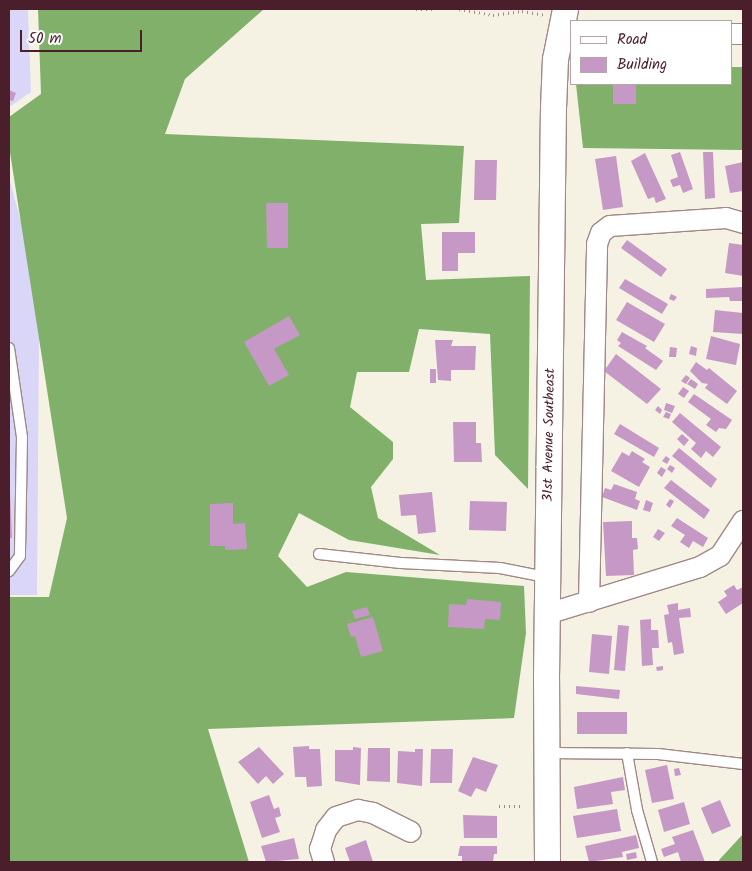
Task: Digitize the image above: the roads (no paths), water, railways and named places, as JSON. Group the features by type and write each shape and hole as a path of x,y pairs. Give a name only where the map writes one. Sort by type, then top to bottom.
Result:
{"street":[{"name":"31st Avenue Southeast","path":"547,862 547,577 553,100 564,22"},
{"path":"589,602 597,244 601,234 610,226 726,218 743,224"},
{"path":"547,614 700,567 720,556 743,521"},
{"path":"324,862 320,849 326,830 336,817 358,810 411,832"}],"lane":[{"path":"9,348 22,437 20,556 9,571"},
{"path":"319,554 401,563 500,568 547,577"},
{"path":"546,753 658,754 743,764"},
{"path":"627,753 637,810 652,862"}]}
